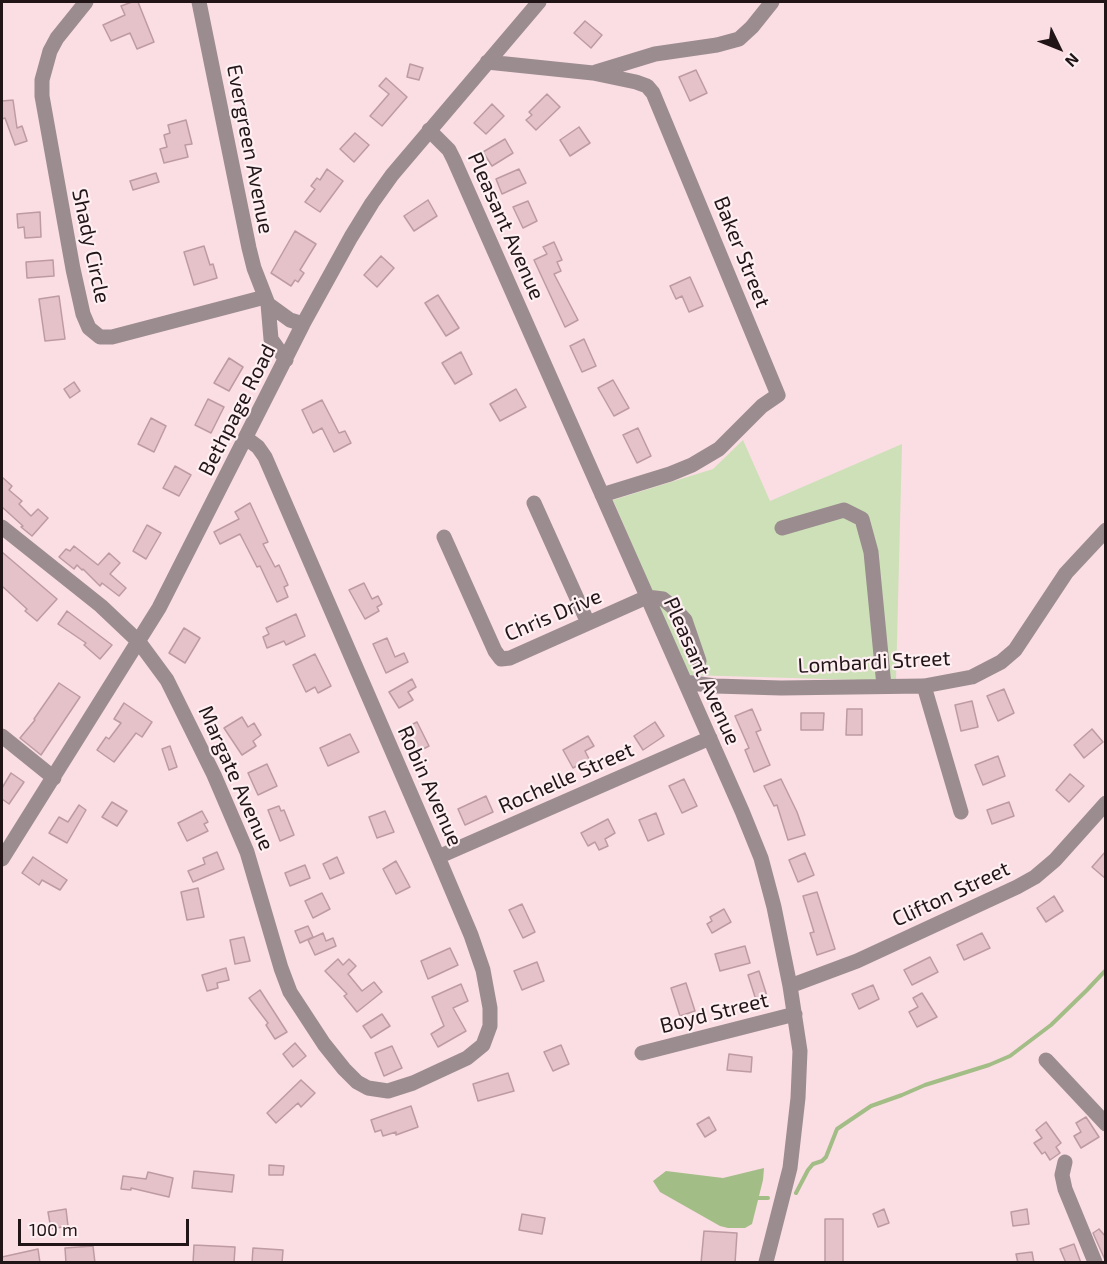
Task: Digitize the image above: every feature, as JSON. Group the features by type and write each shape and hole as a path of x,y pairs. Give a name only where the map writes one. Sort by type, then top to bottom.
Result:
{"street":[{"name":"Shady Circle","path":"86,2 57,38 50,51 42,80 42,96 73,269 83,314 89,328 100,337 112,337 266,300"},
{"name":"Evergreen Avenue","path":"199,2 249,248 266,300 271,339 286,360"},
{"name":"Bethpage Road","path":"2,859 159,608 303,324 372,203 429,130 539,2"},
{"path":"593,73 655,54 717,45 739,39 772,2"},
{"name":"Baker Street","path":"487,62 593,73 647,86 653,93 778,395 762,406 719,449 692,465 602,495"},
{"name":"Pleasant Avenue","path":"429,130 449,150 454,160 761,858 774,907 790,986 800,1051 795,1123 786,1188 766,1263"},
{"path":"266,300 290,320 303,324"},
{"name":"Robin Avenue","path":"246,438 258,447 265,457 438,857 471,935 483,970 490,1008 490,1026 483,1045 467,1058 413,1083 388,1091 368,1088"},
{"path":"534,503 588,623"},
{"path":"782,528 844,510 862,519 871,552 884,686"},
{"name":"Margate Avenue","path":"2,527 101,606 139,642 166,680 214,775 247,852 290,992 344,1070 368,1088"},
{"name":"Lombardi Street","path":"685,682 715,686 781,688 924,686 972,677 1001,662 1022,642 1050,594 1106,530"},
{"name":"Chris Drive","path":"444,537 495,651 501,659 510,658 647,597"},
{"path":"647,597 663,599 685,620 699,660"},
{"path":"924,686 961,812"},
{"path":"2,736 54,778"},
{"name":"Rochelle Street","path":"438,857 710,738"},
{"name":"Clifton Street","path":"790,986 857,961 1035,877 1055,860 1106,803"},
{"name":"Boyd Street","path":"642,1053 795,1014"},
{"path":"1046,1060 1106,1124"},
{"path":"1065,1162 1062,1175 1065,1189 1095,1263"}],"shaded area":[{"path":"743,440 770,501 902,444 896,681 688,675 613,500 713,469"},
{"path":"764,1168 752,1224 745,1228 720,1226 660,1192 653,1181 666,1171 723,1178"}],"building":[{"path":"138,2 154,42 137,49 130,33 111,41 103,25 125,15 121,6"},
{"path":"585,21 602,35 591,48 574,33"},
{"path":"410,64 423,68 419,80 407,77"},
{"path":"696,70 707,93 690,101 679,77"},
{"path":"386,78 407,97 382,126 370,116 389,94 379,86"},
{"path":"547,94 560,107 536,130 526,120 532,115 529,112"},
{"path":"13,100 17,128 22,126 27,141 15,145 5,118 2,119 2,101"},
{"path":"492,104 504,116 486,134 474,123"},
{"path":"186,120 192,144 185,145 188,157 164,163 160,149 167,147 164,135 170,133 168,125"},
{"path":"579,127 590,143 570,156 560,140"},
{"path":"355,133 369,145 354,162 340,149"},
{"path":"505,139 513,153 492,166 483,152"},
{"path":"327,169 343,181 320,212 305,202 315,189 311,186 317,178 320,180"},
{"path":"519,169 526,183 502,194 496,179"},
{"path":"156,173 159,182 133,190 130,181"},
{"path":"428,200 437,216 414,231 404,216"},
{"path":"528,201 537,221 523,228 513,207"},
{"path":"40,212 41,237 25,238 24,227 18,228 17,214"},
{"path":"295,231 316,244 300,270 304,273 298,282 295,280 291,286 271,273"},
{"path":"554,242 562,260 557,262 561,271 554,274 578,320 565,327 534,260 547,254 543,247"},
{"path":"204,246 217,278 194,285 184,252"},
{"path":"381,256 394,268 377,287 364,275"},
{"path":"53,260 54,276 27,278 26,262"},
{"path":"690,277 703,306 689,312 682,296 676,299 670,286"},
{"path":"438,295 459,328 446,336 425,303"},
{"path":"59,296 65,339 45,341 39,299"},
{"path":"584,339 596,366 582,372 570,346"},
{"path":"461,352 472,374 455,384 442,363"},
{"path":"229,358 243,367 229,391 214,383"},
{"path":"613,380 629,408 614,416 598,388"},
{"path":"74,382 80,391 70,398 64,389"},
{"path":"516,389 526,407 500,421 490,404"},
{"path":"208,399 224,407 211,433 195,425"},
{"path":"322,400 339,433 345,431 351,443 334,452 322,428 313,433 302,410"},
{"path":"151,418 166,426 154,452 138,444"},
{"path":"638,428 651,456 637,463 623,435"},
{"path":"175,466 191,475 179,496 163,488"},
{"path":"2,477 12,486 9,490 22,501 19,504 31,516 38,509 48,518 32,536 2,507"},
{"path":"250,503 268,542 263,544 275,567 279,565 288,585 284,587 288,597 277,602 260,566 257,567 240,534 220,544 214,532 239,519 235,512"},
{"path":"147,525 161,533 146,559 133,551"},
{"path":"74,546 98,565 109,553 120,563 110,574 126,588 119,596 102,583 100,586 77,565 74,569 59,557 66,549 70,551"},
{"path":"2,552 57,599 37,621 2,586"},
{"path":"364,583 372,599 378,596 382,604 377,607 379,611 365,619 349,590"},
{"path":"67,611 112,645 100,659 84,645 86,643 58,624"},
{"path":"296,614 305,636 286,645 284,641 267,648 263,637 269,634 266,628"},
{"path":"184,628 200,638 185,663 169,653"},
{"path":"387,638 395,657 404,653 408,662 386,673 373,644"},
{"path":"315,654 331,686 318,693 315,687 306,692 293,665"},
{"path":"412,679 416,687 408,692 413,700 399,708 389,692"},
{"path":"59,683 80,697 41,755 20,738 35,720"},
{"path":"1004,689 1014,713 998,721 987,696"},
{"path":"972,701 978,727 961,731 955,705"},
{"path":"124,703 152,722 142,737 136,733 114,762 97,750 106,737 109,739 121,723 114,719"},
{"path":"752,709 761,730 756,732 770,765 754,772 745,750 749,748 735,716"},
{"path":"847,709 862,709 862,735 846,735"},
{"path":"801,713 824,713 823,730 801,730"},
{"path":"242,717 248,727 254,723 261,735 253,741 256,746 242,755 224,728"},
{"path":"417,722 429,746 412,755 399,731"},
{"path":"655,722 664,736 643,750 634,736"},
{"path":"1092,729 1103,742 1084,758 1074,745"},
{"path":"350,734 359,752 328,766 320,748"},
{"path":"588,736 594,746 585,751 591,763 582,768 580,764 573,768 563,750"},
{"path":"170,746 177,767 169,770 162,749"},
{"path":"998,756 1005,776 983,785 975,765"},
{"path":"267,764 277,786 258,795 248,773"},
{"path":"11,773 24,782 9,804 2,799 2,788"},
{"path":"1070,774 1084,786 1069,802 1056,790"},
{"path":"684,779 697,806 682,813 669,786"},
{"path":"781,779 805,835 788,840 777,805 774,806 764,786"},
{"path":"486,796 493,812 465,825 458,809"},
{"path":"112,802 127,811 117,826 102,817"},
{"path":"1009,802 1014,816 992,824 987,810"},
{"path":"79,805 86,810 67,843 49,833 59,817 68,822"},
{"path":"279,806 281,811 284,810 294,835 280,841 268,810"},
{"path":"202,811 208,822 204,824 208,831 187,841 178,823"},
{"path":"385,811 394,832 377,838 369,817"},
{"path":"656,813 664,834 648,841 639,820"},
{"path":"608,819 615,833 605,839 608,846 599,850 595,842 588,846 581,833"},
{"path":"1106,851 1106,879 1092,867"},
{"path":"217,852 224,869 193,882 188,871 205,864 203,858"},
{"path":"805,853 814,875 798,882 789,860"},
{"path":"33,857 67,880 60,890 42,880 39,885 22,873"},
{"path":"337,857 344,873 330,879 323,864"},
{"path":"396,861 410,887 396,894 383,869"},
{"path":"305,865 310,878 290,886 285,873"},
{"path":"198,888 204,917 187,920 181,892"},
{"path":"817,892 835,949 817,955 810,933 814,932 803,896"},
{"path":"322,893 330,909 313,918 305,901"},
{"path":"1054,896 1063,911 1046,922 1037,908"},
{"path":"522,904 535,932 523,938 509,910"},
{"path":"724,909 731,922 712,933 707,924 712,921 710,917"},
{"path":"308,926 313,937 300,943 295,931"},
{"path":"323,933 326,941 333,938 336,946 315,955 308,940"},
{"path":"982,933 990,948 964,960 957,945"},
{"path":"244,937 250,961 235,964 230,940"},
{"path":"745,946 750,963 720,971 715,954"},
{"path":"450,948 458,965 428,979 421,961"},
{"path":"930,957 938,972 912,985 904,970"},
{"path":"338,959 343,965 349,959 356,966 348,974 362,991 374,982 382,992 357,1012 344,996 347,994 325,971"},
{"path":"537,962 544,981 522,990 514,971"},
{"path":"226,968 229,980 217,983 218,988 207,991 202,975"},
{"path":"759,971 767,996 756,1000 748,975"},
{"path":"686,983 695,1011 680,1016 671,988"},
{"path":"461,984 468,1001 453,1008 466,1031 438,1047 431,1034 444,1026 432,997"},
{"path":"873,985 879,999 859,1009 852,994"},
{"path":"260,990 287,1032 275,1039 266,1025 268,1023 249,998"},
{"path":"922,993 937,1017 917,1027 909,1012 918,1007 913,998"},
{"path":"382,1014 390,1026 371,1038 363,1026"},
{"path":"295,1043 306,1056 293,1067 283,1054"},
{"path":"561,1045 569,1064 553,1071 544,1052"},
{"path":"392,1046 402,1068 384,1076 375,1053"},
{"path":"729,1054 752,1057 751,1072 727,1070"},
{"path":"508,1073 514,1091 478,1101 473,1084"},
{"path":"301,1080 315,1093 301,1107 298,1103 276,1123 267,1113"},
{"path":"411,1106 418,1127 396,1135 396,1132 383,1136 381,1130 375,1132 371,1120"},
{"path":"709,1117 716,1130 705,1137 697,1124"},
{"path":"1086,1117 1099,1137 1081,1148 1074,1136 1081,1132 1076,1123"},
{"path":"1046,1122 1061,1143 1056,1147 1060,1153 1050,1160 1045,1152 1042,1154 1034,1143 1042,1138 1036,1130"},
{"path":"269,1165 284,1166 283,1175 269,1175"},
{"path":"194,1171 234,1175 232,1192 192,1188"},
{"path":"148,1172 173,1178 169,1197 131,1188 131,1190 121,1189 123,1176 146,1179"},
{"path":"66,1209 68,1226 51,1229 48,1212"},
{"path":"884,1209 889,1223 878,1227 873,1214"},
{"path":"1027,1209 1029,1224 1013,1226 1011,1212"},
{"path":"522,1214 545,1218 542,1234 519,1230"},
{"path":"825,1219 843,1219 843,1263 825,1263"},
{"path":"1099,1229 1106,1237 1106,1262 1093,1233"},
{"path":"704,1231 737,1233 735,1263 701,1263"},
{"path":"1074,1244 1081,1263 1066,1263 1060,1249"},
{"path":"194,1245 235,1247 234,1263 193,1263"},
{"path":"93,1246 95,1263 66,1263 65,1248"},
{"path":"253,1248 283,1250 282,1263 252,1263"},
{"path":"38,1249 40,1263 2,1263 2,1257"},
{"path":"1032,1252 1034,1263 1018,1263 1016,1254"}],"waterway":[{"path":"796,1193 808,1170 813,1164 826,1157 837,1129 871,1106 1010,1056 1051,1025 1106,970"},
{"path":"753,1198 768,1198"}]}
